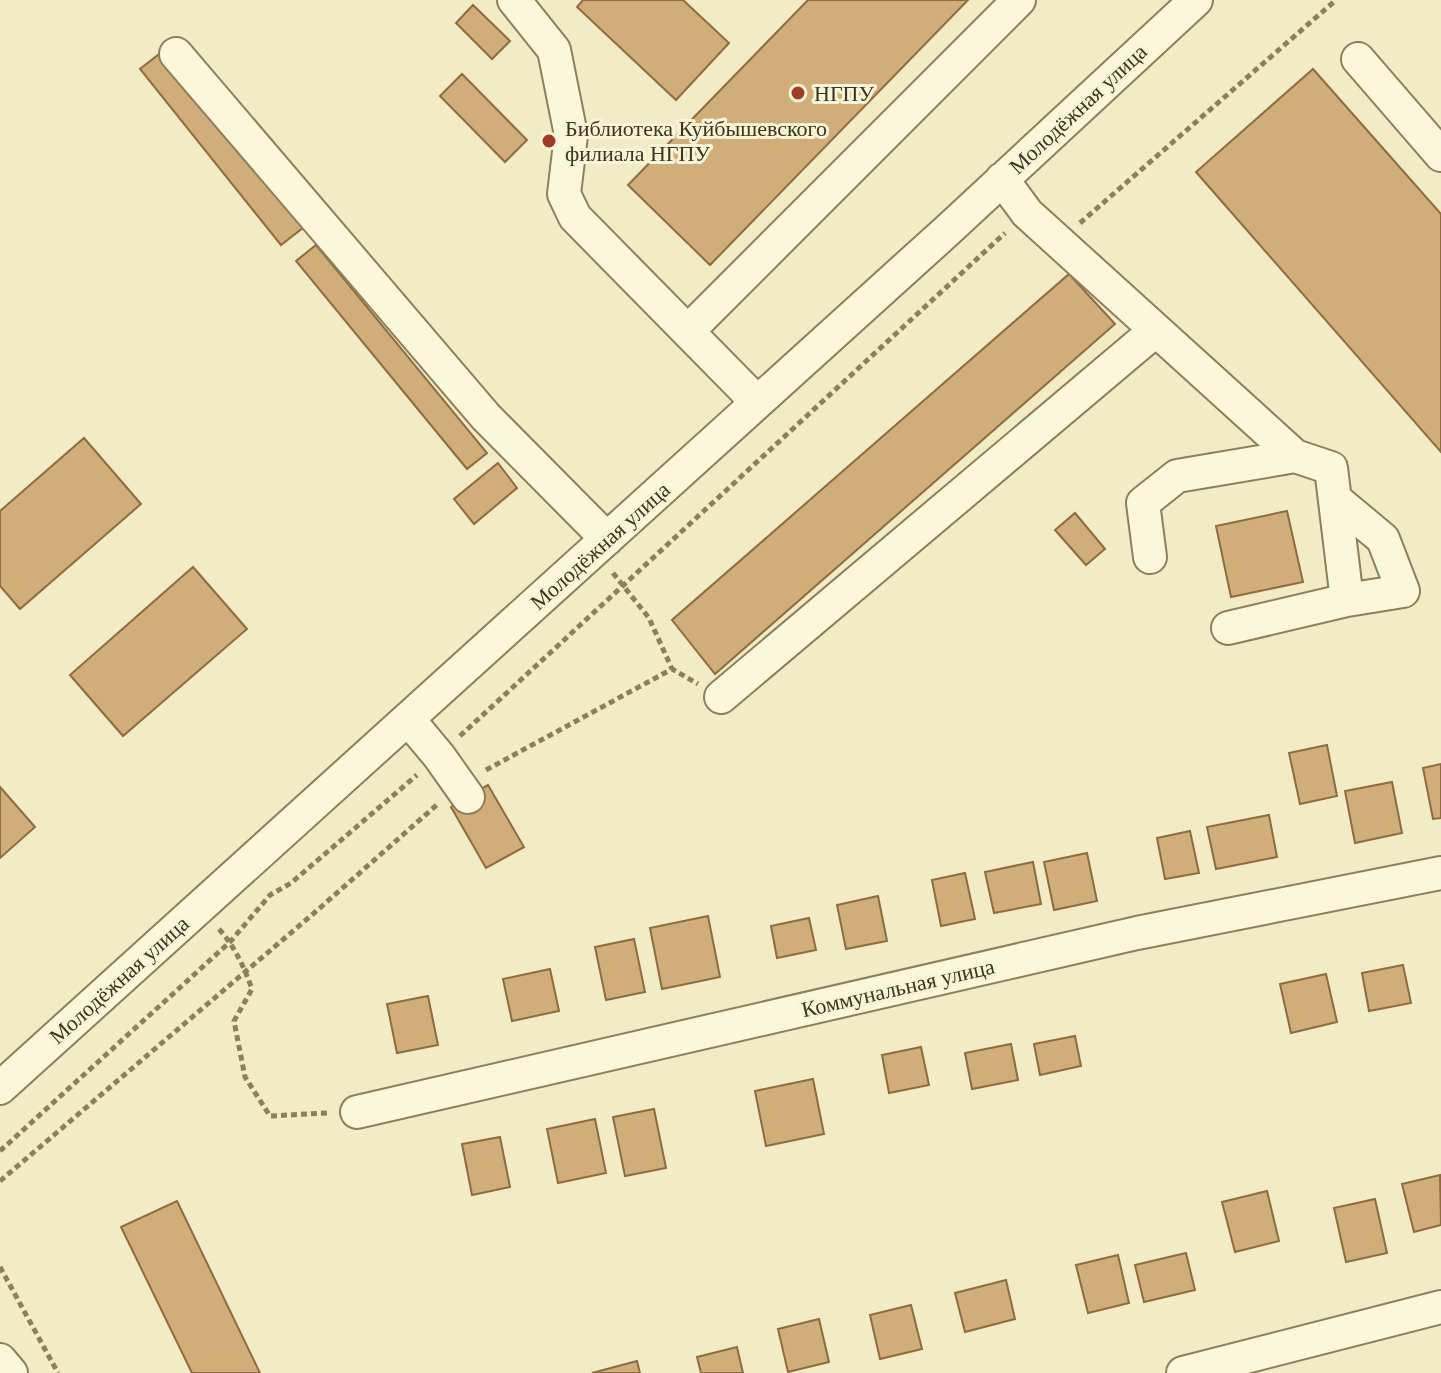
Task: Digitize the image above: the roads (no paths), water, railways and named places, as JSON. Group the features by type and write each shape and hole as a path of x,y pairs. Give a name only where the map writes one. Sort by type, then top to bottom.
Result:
{"street":[{"path":"514,0 554,50 571,135 564,194 575,217 757,402"},
{"path":"688,331 1019,0"},
{"name":"Молодёжная улица","path":"0,1088 1196,0"},
{"path":"176,54 486,417 601,544"},
{"path":"1358,59 1441,155"},
{"path":"1002,179 1027,213 1295,456 1331,468 1347,600"},
{"path":"721,697 1156,330"},
{"path":"1150,557 1143,503 1177,476 1295,456"},
{"path":"1228,628 1347,600 1403,591 1383,539 1335,499"},
{"path":"408,719 464,791"},
{"name":"Коммунальная улица","path":"357,1112 1137,933 1441,873"},
{"path":"1183,1373 1441,1307"},
{"path":"0,1360 11,1373"}],"place":[{"name":"НГПУ","path":"798,93"},
{"name":"Библиотека Куйбышевского филиала НГПУ","path":"549,141"}]}
